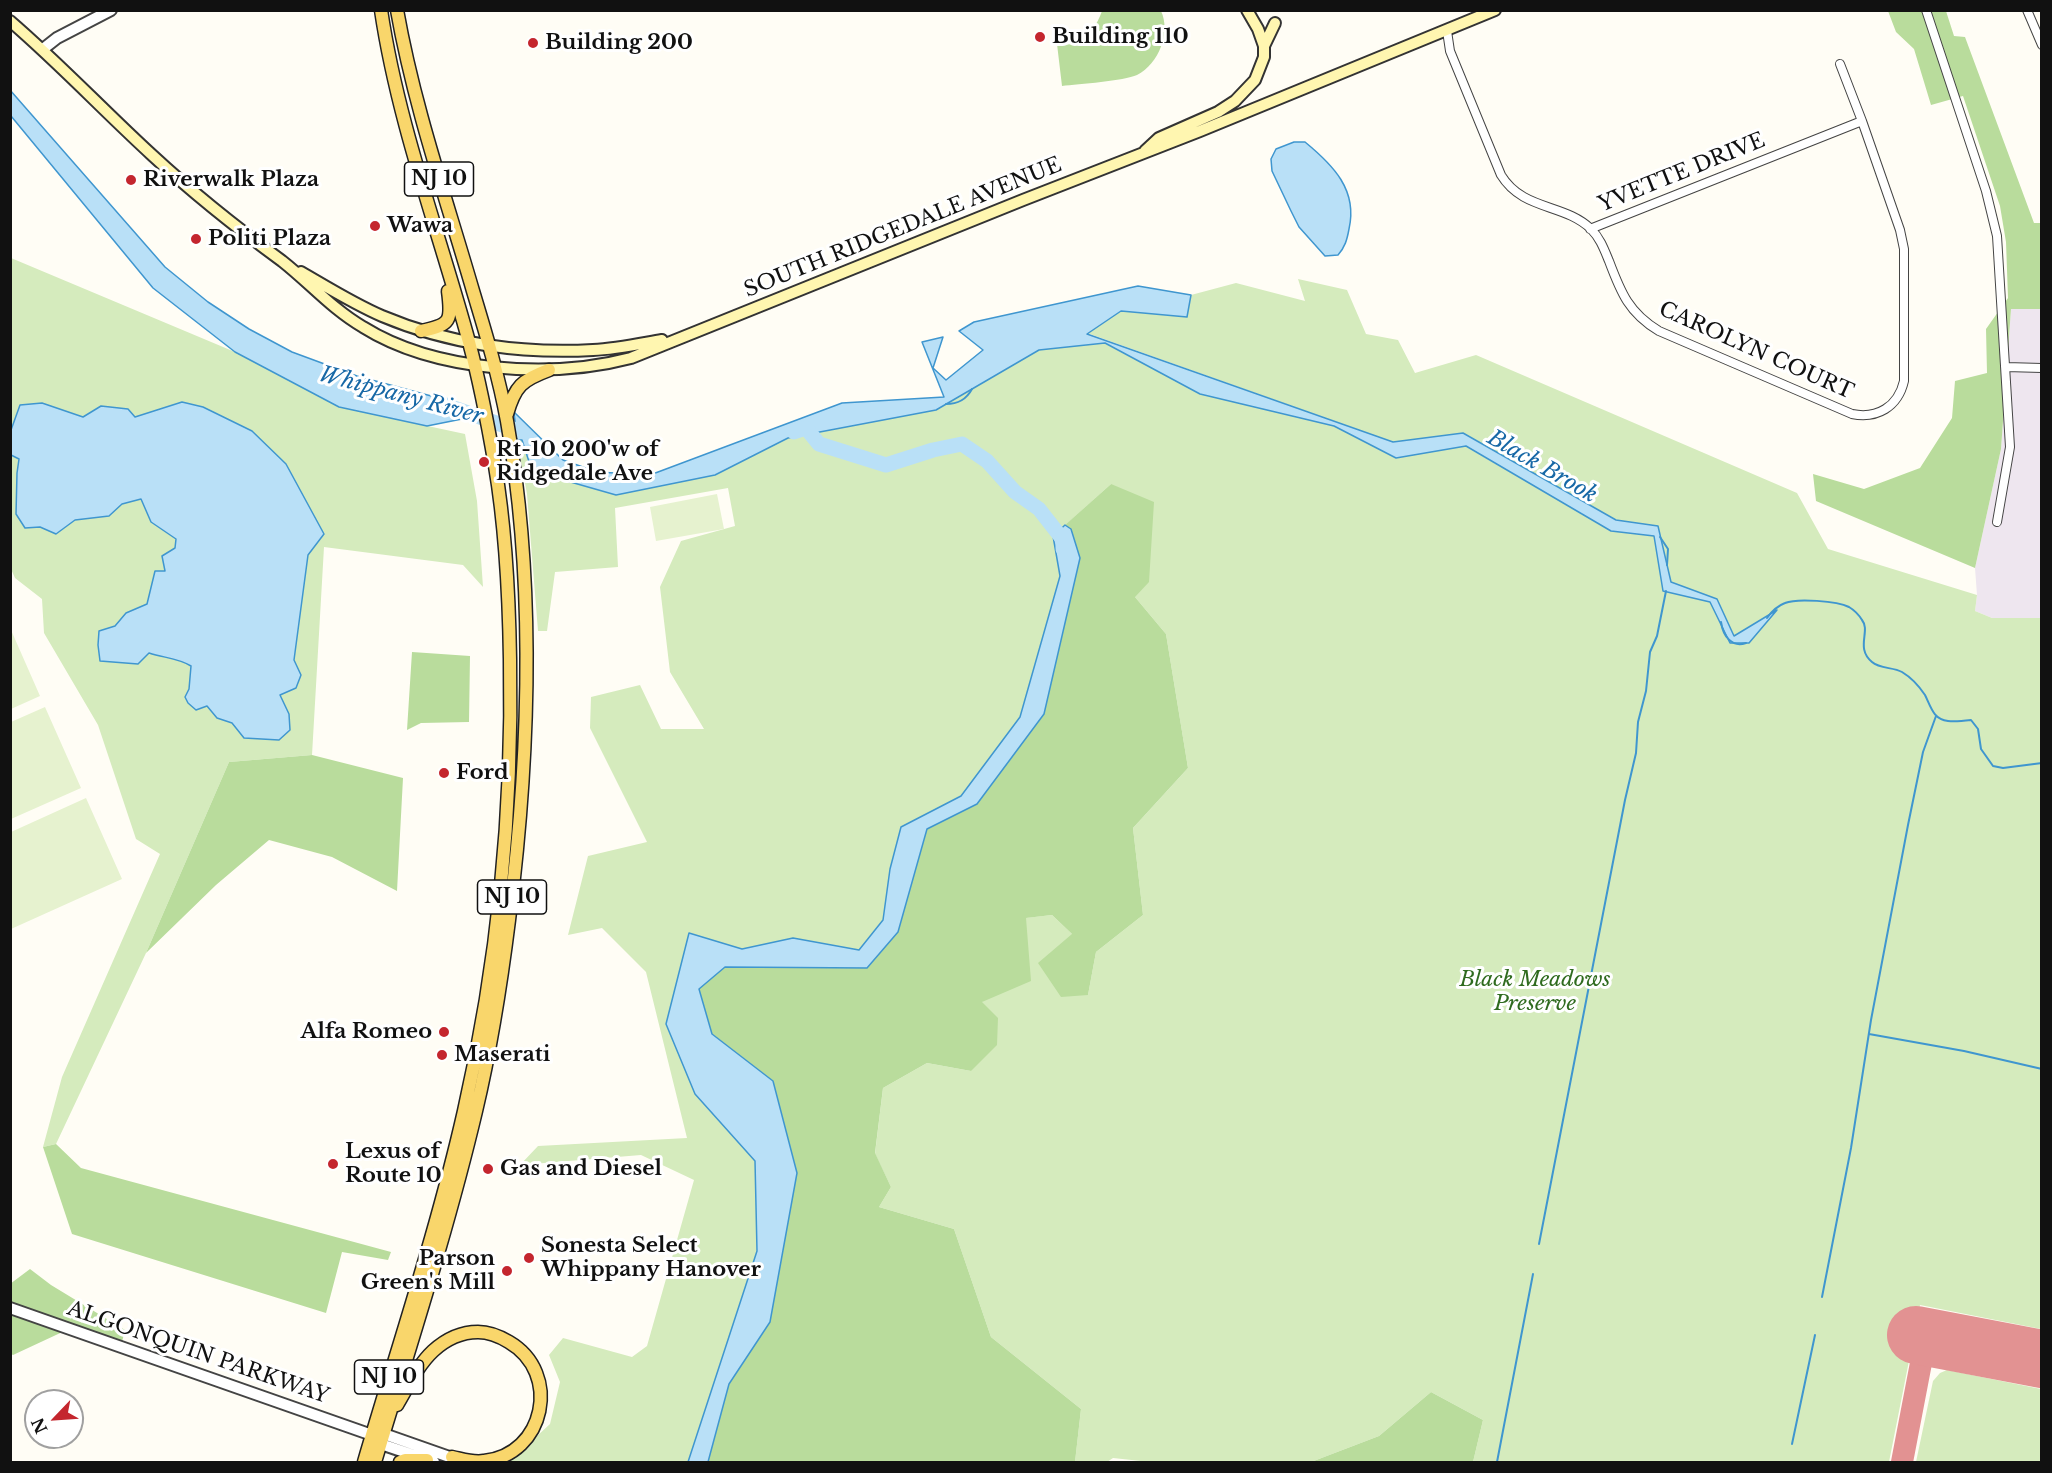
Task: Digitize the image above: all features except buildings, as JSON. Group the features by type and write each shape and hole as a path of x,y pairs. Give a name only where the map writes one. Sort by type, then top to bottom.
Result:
{"main road":[{"name":"NJ 10","path":"375,1462 452,1162 477,1049 498,918 508,806 511,716 507,570 495,466 470,343 404,119 381,10"},
{"name":"NJ 10","path":"364,1462 381,1434 461,1172 486,1065 504,960 522,814 526,736 525,605 521,531 515,470 506,418 495,366 416,99 397,10"},
{"path":"1140,155 1159,138 1218,112 1235,101 1255,80 1264,57 1264,46 1258,29 1247,10"},
{"name":"SOUTH RIDGEDALE AVENUE","path":"285,264 336,309 364,328 395,344 430,356 475,365 549,370 613,363 631,358 1140,155 1495,10"},
{"path":"10,21 43,49 153,157 236,227 285,264"},
{"path":"1264,46 1275,23"},
{"name":"SOUTH RIDGEDALE AVENUE","path":"285,264 374,312 421,331 470,343 533,349 595,350 680,337"},
{"path":"421,331 441,327 451,311 446,283 448,269"},
{"path":"506,418 512,397 519,385 530,377 549,370"},
{"path":"381,1434 423,1362 439,1346 460,1335 472,1332 483,1332 500,1337 520,1350 535,1369 541,1391 541,1403 535,1425 521,1444 501,1457 473,1462 452,1457"},
{"path":"400,1462 405,1460 431,1461"}],"street":[{"path":"43,49 57,38 111,10"},
{"path":"1926,10 1993,214 1997,236 2010,447 1997,522"},
{"path":"2027,10 2042,45"},
{"name":"YVETTE DRIVE","path":"1447,31 1450,51 1506,184 1527,200 1578,220 1590,229 1863,121"},
{"name":"CAROLYN COURT","path":"1590,229 1602,245 1628,304 1647,324 1659,331 1852,414 1869,416 1892,405 1904,381 1904,249 1896,218 1863,121 1840,64"},
{"path":"2006,367 2042,368"},
{"name":"ALGONQUIN PARKWAY","path":"10,1308 467,1462"},
{"name":"ALGONQUIN PARKWAY","path":"381,1434 431,1461"}],"shaded area":[{"path":"2011,309 2041,309 2041,618 1992,618 1975,611 1977,595 1975,568 2001,449"}],"green space":[{"path":"1102,11 1161,11 1165,28 1164,38 1157,55 1145,70 1131,77 1062,86 1057,44 1073,44 1083,40 1095,26"},
{"path":"1888,11 1946,11 1954,36 1965,37 2034,223 2041,223 2041,309 2011,309 2001,449 1975,568 1816,501 1813,474 1864,489 1920,468 1952,418 1955,381 1987,373 1986,329 2008,298 2006,242 2000,206 1963,96 1931,105 1914,49 1896,32"},
{"path":"11,258 235,352 339,407 465,434 477,501 483,587 463,565 324,547 312,755 229,762 146,953 56,1144 43,1147 62,1077 160,854 136,839 98,725 44,633 42,599 15,578 11,569"},
{"name":"Black Meadows Preserve","path":"1298,279 1347,290 1366,334 1398,340 1415,373 1476,355 1797,493 1828,549 1977,595 1975,611 1992,618 2041,618 2041,1329 1920,1305 1889,1462 1473,1462 1483,1420 1431,1392 1379,1436 1311,1462 1150,1462 1113,1458 1107,1462 1075,1462 1081,1409 991,1337 954,1229 879,1207 891,1187 875,1154 883,1088 927,1063 971,1071 982,1002 1025,918 1052,915 1072,934 1088,995 1096,952 1143,915 1133,828 1188,768 1166,634 1135,597 1111,484 1053,536 1060,576 1020,717 961,796 901,827 890,869 883,920 859,950 793,938 742,949 688,933 695,1094 755,1161 757,1251 688,1462 509,1462 550,1424 560,1382 549,1355 563,1338 632,1357 647,1346 694,1180 641,1155 520,1165 538,1146 687,1138 646,972 602,928 568,935 588,856 647,842 590,728 591,697 640,685 661,729 704,729 670,672 660,587 681,541 735,526 728,488 615,508 618,567 555,572 547,631 538,631 527,494 517,440 522,440 532,471 616,495 715,475 787,438 936,410 1039,350 1106,343 1200,394 1334,426 1396,458 1465,446 1611,531 1654,536 1663,591 1710,602 1730,643 1775,612 1734,636 1717,599 1671,582 1658,526 1616,520 1463,433 1393,442 1087,333 1121,311 1187,317 1191,295 1236,283 1305,301"},
{"path":"1111,484 1154,502 1149,582 1135,597 1166,634 1188,768 1133,828 1143,915 1096,952 1088,995 1061,997 1038,963 1072,934 1052,915 1026,918 1031,981 982,1002 998,1018 997,1045 971,1071 927,1063 883,1088 875,1153 891,1187 879,1207 954,1229 991,1337 1081,1409 1075,1462 708,1462 729,1384 770,1322 773,1081 712,1034 699,989 724,967 867,968 898,932 927,829 977,804 1044,714 1071,529 1065,525"},
{"path":"717,494 724,529 656,541 650,507"},
{"path":"11,630 40,696 10,709"},
{"path":"412,652 470,656 469,722 421,723 407,730"},
{"path":"45,707 81,788 11,819 11,722"},
{"path":"312,755 403,778 397,891 332,857 269,840 216,885 146,953 229,762"},
{"path":"86,798 122,879 11,929 11,832"},
{"path":"56,1144 81,1168 391,1252 388,1260 342,1252 326,1313 72,1234 43,1147"},
{"path":"30,1269 51,1285 125,1330 121,1346 71,1328 11,1354 10,1284"},
{"path":"1947,1370 2041,1389 2041,1462 1916,1462 1933,1381 1940,1373"},
{"path":"1431,1392 1483,1420 1473,1462 1311,1462 1379,1436"}],"water":[{"path":"10,90 165,267 208,302 249,329 292,352 357,376 461,404 462,419 427,426 339,407 235,352 153,288 11,116"},
{"path":"1294,142 1305,142 1325,160 1334,169 1346,190 1351,215 1346,240 1338,255 1325,256 1299,227 1272,171 1271,159 1276,149"},
{"path":"1138,286 1191,295 1187,317 1121,311 1087,334 1393,442 1463,433 1616,520 1658,526 1671,582 1717,599 1734,636 1777,610 1749,643 1730,643 1710,602 1663,591 1654,536 1611,531 1466,446 1396,458 1334,426 1200,394 1105,343 1039,350 936,410 788,438 715,475 616,495 532,471 522,440 517,440 514,412 563,460 597,472 650,475 842,403 944,397 922,342 943,337 933,368 946,380 983,350 959,331 974,322"},
{"path":"182,402 203,407 252,431 286,464 324,534 308,555 294,660 301,675 296,688 280,695 289,714 290,730 279,740 244,738 232,723 217,718 207,706 196,710 185,697 189,689 191,666 186,663 149,653 138,664 100,661 99,631 115,626 126,613 147,604 155,571 165,571 162,556 175,548 176,539 151,522 141,499 122,504 109,516 75,520 56,534 40,527 25,528 16,514 19,459 11,455 11,430 20,405 42,403 83,417 101,406 128,409 135,417"},
{"path":"1065,525 1071,529 1080,558 1044,714 977,804 927,829 898,932 867,968 725,967 699,989 712,1034 773,1081 797,1173 770,1322 729,1384 708,1462 688,1462 757,1251 755,1161 695,1094 666,1024 689,933 742,949 793,938 859,950 883,920 890,869 901,827 961,796 1020,717 1060,576 1053,536"}],"waterway":[{"name":"Black Brook","path":"946,404 961,401 972,389"},
{"name":"Whippany River","path":"443,404 519,431"},
{"name":"Whippany River","path":"794,432 806,428 819,444 886,465 933,450 962,444 987,461 1015,492 1039,509 1064,541 1063,549"},
{"name":"Black Brook","path":"1660,537 1668,549 1667,565"},
{"path":"1539,1244 1636,753 1638,722 1646,691 1650,652 1657,636 1666,591"},
{"name":"Black Brook","path":"1767,618 1777,607 1791,601 1827,602 1849,607 1858,614 1864,624 1864,645 1867,657 1875,664 1902,672 1915,682 1939,718 1951,721 1971,720 1978,729 1981,749 1993,766 2003,768 2042,763"},
{"name":"Black Brook","path":"1721,622 1729,640 1736,644 1746,643"},
{"path":"1822,1297 1851,1148 1871,1020 1908,825 1923,752 1936,716"},
{"path":"1869,1034 1964,1051 2042,1069"},
{"path":"1497,1462 1533,1274"},
{"path":"1792,1444 1815,1335"}],"taxiway":[{"path":"1902,1462 1926,1337"}],"runway":[{"path":"1916,1335 2042,1359"}],"place":[{"name":"Building 110","path":"1040,37"},
{"name":"Building 200","path":"533,43"},
{"name":"Riverwalk Plaza","path":"131,180"},
{"name":"Wawa","path":"375,226"},
{"name":"Politi Plaza","path":"196,239"},
{"name":"Rt-10 200'w of Ridgedale Ave","path":"484,462"},
{"name":"Ford","path":"444,773"},
{"name":"Alfa Romeo","path":"444,1032"},
{"name":"Maserati","path":"442,1055"},
{"name":"Lexus of Route 10","path":"333,1164"},
{"name":"Gas and Diesel","path":"488,1169"},
{"name":"Sonesta Select Whippany Hanover","path":"529,1258"},
{"name":"Parson Green's Mill","path":"507,1271"}]}
